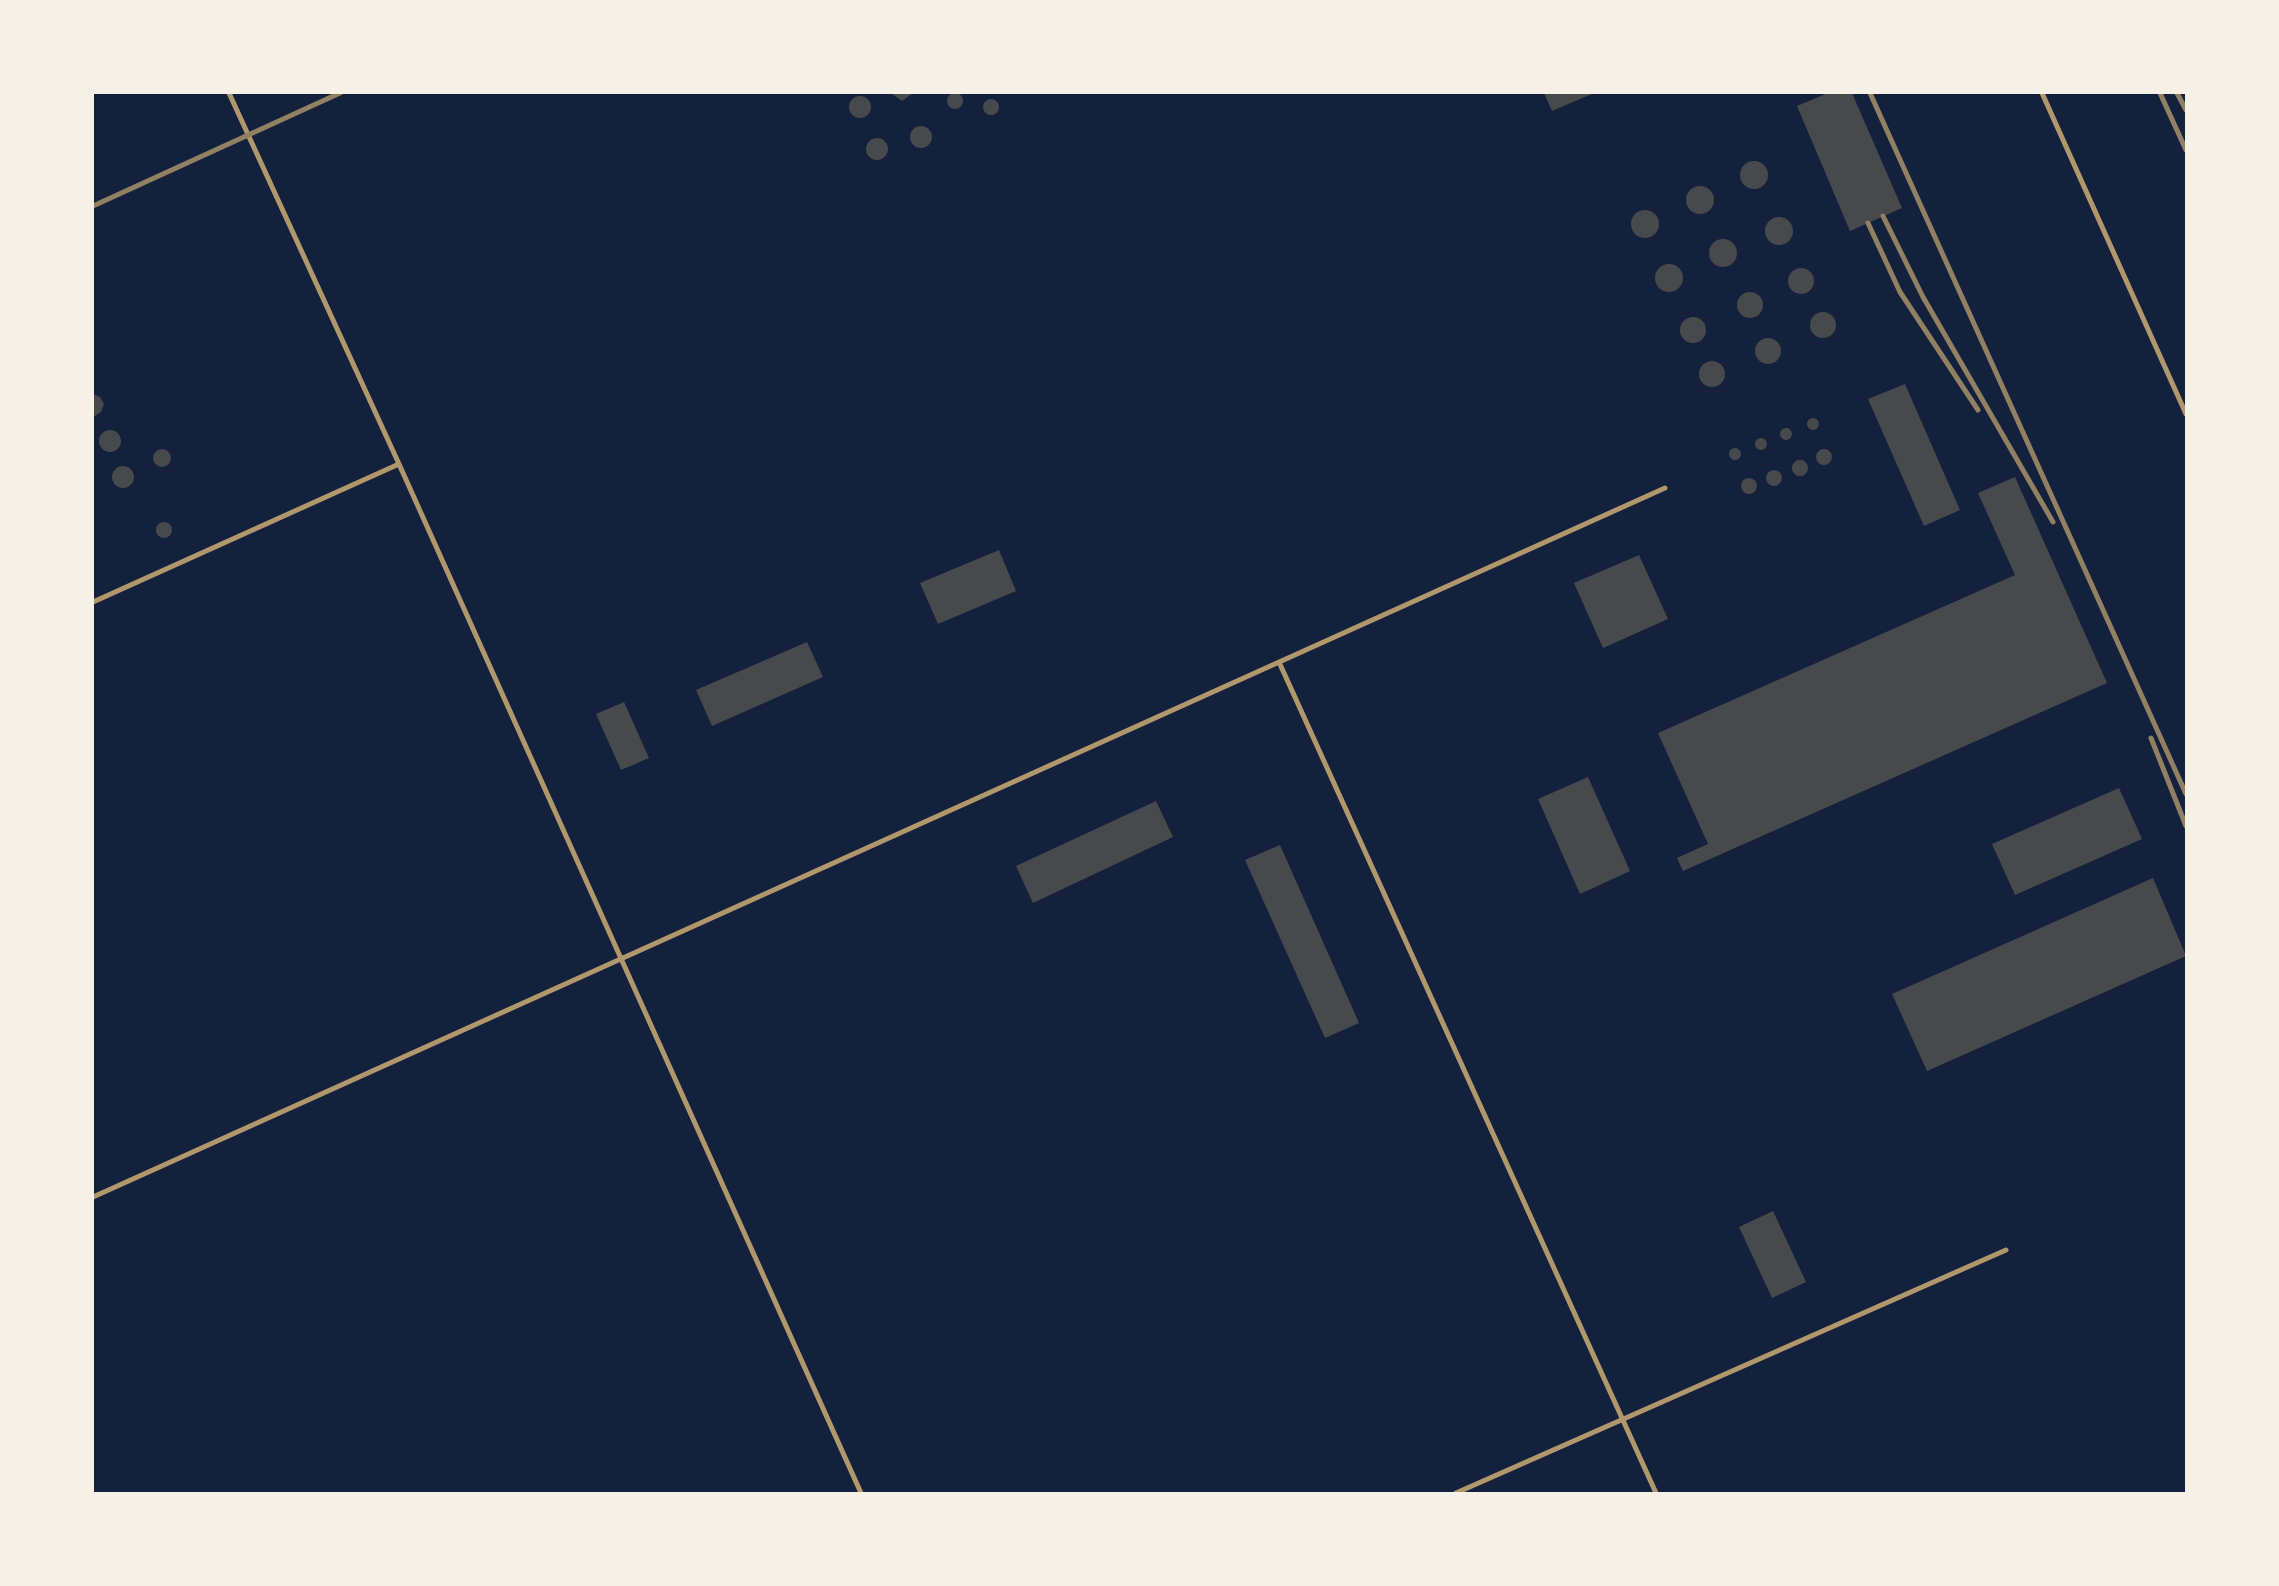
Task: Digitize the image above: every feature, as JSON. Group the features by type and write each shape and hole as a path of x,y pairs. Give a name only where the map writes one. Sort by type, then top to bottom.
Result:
{"lane":[{"path":"229,93 399,464 619,960 861,1493"},
{"path":"2042,93 2186,414"},
{"path":"93,602 399,464"},
{"path":"93,1197 1665,488"},
{"path":"1279,662 1656,1493"},
{"path":"1456,1493 1624,1422 2006,1250"}],"building":[{"path":"891,93 913,93 902,101"},
{"path":"952,93 958,93 963,101 961,107 952,109 947,104 947,98"},
{"path":"1544,93 1594,93 1552,111"},
{"path":"1828,93 1852,93 1902,208 1850,231 1797,106"},
{"path":"856,96 864,96 871,103 871,111 864,118 856,118 849,111 849,103"},
{"path":"988,99 994,99 999,107 997,113 988,115 983,110 983,104"},
{"path":"917,126 925,126 932,133 932,141 925,148 917,148 910,141 910,133"},
{"path":"873,138 881,138 888,145 888,153 881,160 873,160 866,153 866,145"},
{"path":"1754,161 1764,165 1768,175 1764,185 1754,189 1744,185 1740,175 1744,165"},
{"path":"1700,186 1710,190 1714,200 1710,210 1700,214 1690,210 1686,200 1690,190"},
{"path":"1645,210 1655,214 1659,224 1655,234 1645,238 1635,234 1631,224 1635,214"},
{"path":"1779,217 1789,221 1793,231 1789,241 1779,245 1769,241 1765,231 1769,221"},
{"path":"1723,239 1733,243 1737,253 1733,263 1723,267 1713,263 1709,253 1713,243"},
{"path":"1669,264 1679,268 1683,278 1679,288 1669,292 1659,288 1655,278 1659,268"},
{"path":"1801,268 1810,272 1814,281 1810,290 1801,294 1792,290 1788,281 1792,272"},
{"path":"1750,292 1759,296 1763,305 1759,314 1750,318 1741,314 1737,305 1741,296"},
{"path":"1823,312 1832,316 1836,325 1832,334 1823,338 1814,334 1810,325 1814,316"},
{"path":"1693,317 1702,321 1706,330 1702,339 1693,343 1684,339 1680,330 1684,321"},
{"path":"1768,338 1777,342 1781,351 1777,360 1768,364 1759,360 1755,351 1759,342"},
{"path":"1712,361 1721,365 1725,374 1721,383 1712,387 1703,383 1699,374 1703,365"},
{"path":"1905,384 1960,510 1924,526 1868,399"},
{"path":"93,394 100,397 104,404 101,412 93,417"},
{"path":"1813,418 1819,424 1813,430 1807,424"},
{"path":"1786,428 1792,434 1786,440 1780,434"},
{"path":"106,430 114,430 121,437 121,445 114,452 106,452 99,445 99,437"},
{"path":"1761,438 1767,444 1761,450 1755,444"},
{"path":"1735,448 1741,454 1735,460 1729,454"},
{"path":"158,449 166,449 171,458 169,465 158,467 153,462 153,454"},
{"path":"1821,449 1827,449 1832,457 1830,463 1821,465 1816,460 1816,454"},
{"path":"1797,460 1803,460 1808,468 1806,474 1797,476 1792,471 1792,465"},
{"path":"119,466 127,466 134,473 134,481 127,488 119,488 112,481 112,473"},
{"path":"1771,470 1777,470 1782,478 1780,484 1771,486 1766,481 1766,475"},
{"path":"2015,477 2107,683 1683,871 1677,858 1708,844 1658,733 2015,575 1978,493"},
{"path":"1746,478 1752,478 1757,486 1755,492 1746,494 1741,489 1741,483"},
{"path":"161,522 167,522 172,530 170,536 161,538 156,533 156,527"},
{"path":"999,550 1016,591 938,624 920,583"},
{"path":"1639,555 1668,619 1603,648 1574,583"},
{"path":"807,642 823,677 712,726 696,690"},
{"path":"624,702 649,758 621,770 596,714"},
{"path":"1588,777 1630,871 1580,894 1538,799"},
{"path":"2119,788 2142,839 2015,895 1992,844"},
{"path":"1156,801 1173,837 1033,903 1016,866"},
{"path":"1280,845 1359,1023 1325,1038 1245,860"},
{"path":"2153,878 2186,956 1927,1071 1892,994"},
{"path":"1773,1211 1806,1282 1772,1298 1739,1227"}],"railway":[{"path":"93,206 340,93"},
{"path":"1870,93 2186,794"},
{"path":"2160,93 2186,150"},
{"path":"2177,93 2186,110"},
{"path":"1883,216 1923,297 2053,522"},
{"path":"1868,223 1900,292 1978,410"},
{"path":"2151,738 2186,826"}]}
